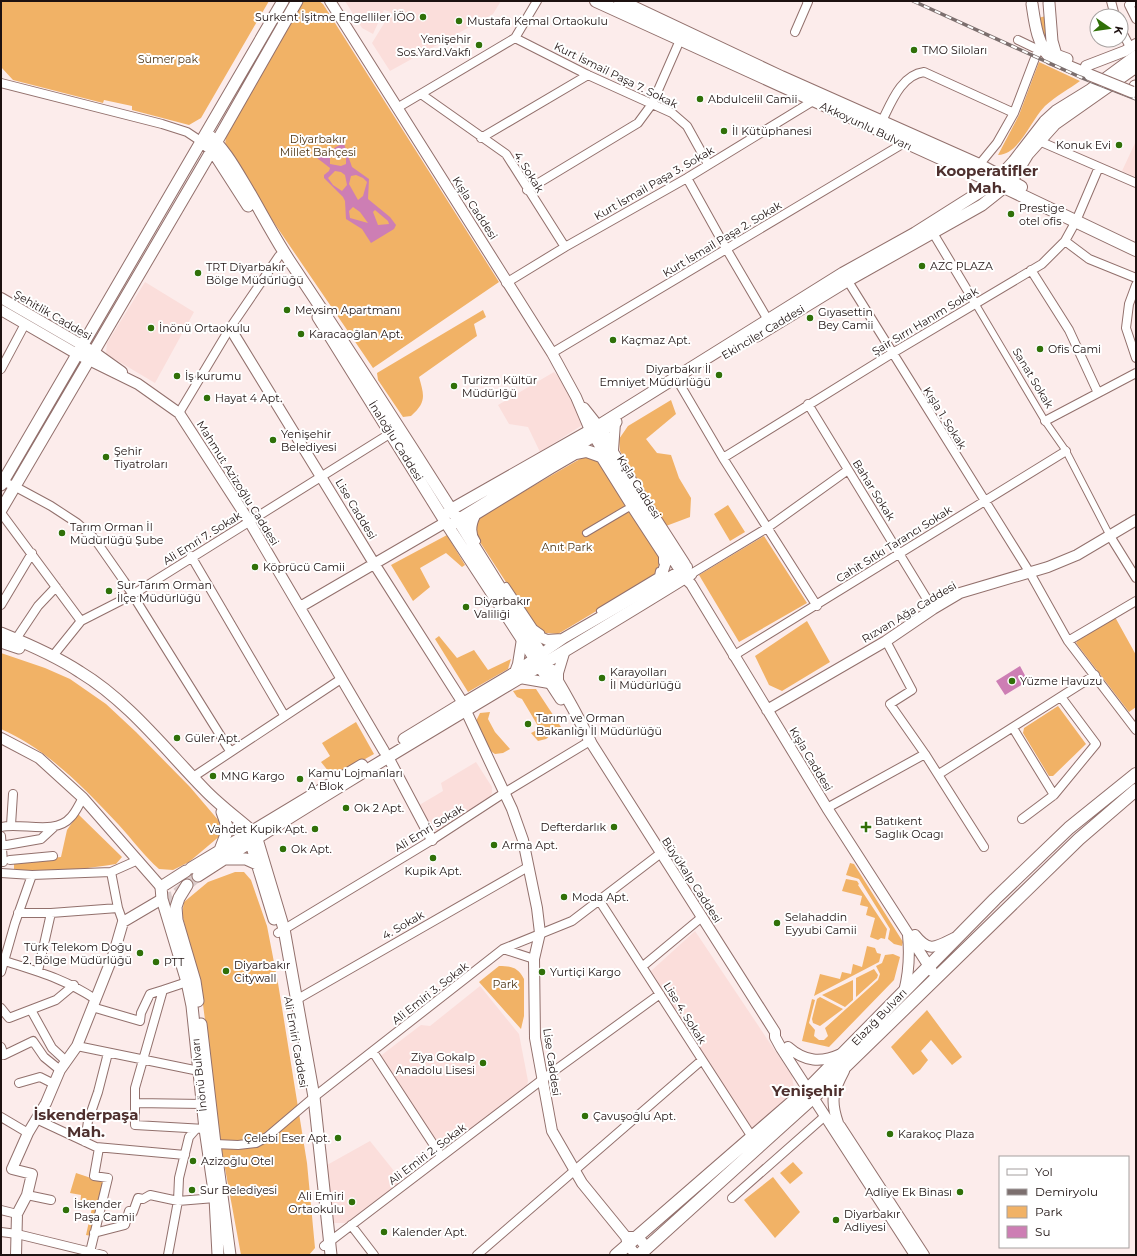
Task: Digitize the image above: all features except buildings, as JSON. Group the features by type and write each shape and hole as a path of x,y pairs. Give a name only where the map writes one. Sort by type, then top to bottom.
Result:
{"main road":[{"path":"2,483 283,1"},
{"path":"1,512 14,486 215,146 297,1"},
{"name":"Akkoyunlu Bulvarı","path":"596,1 904,143 1003,182 1078,218 1136,250"},
{"name":"Akkoyunlu Bulvarı","path":"620,1 979,165 1003,182"},
{"path":"1031,3 1041,8 1050,2"},
{"path":"1047,53 1051,35 1050,2"},
{"path":"1031,3 1042,48 1051,59 1092,71 1135,89"},
{"path":"1094,91 1134,49"},
{"path":"1094,91 1136,67"},
{"name":"Ekinciler Caddesi","path":"449,519 596,431 768,320 845,277 932,233 982,205 1055,124 1094,91"},
{"name":"Ekinciler Caddesi","path":"449,519 475,510 571,450 596,431 615,423 915,233 1003,182 1045,121 1056,111 1094,91"},
{"name":"İnaloğlu Caddesi","path":"204,138 215,146 231,162 282,250 449,519 524,635"},
{"name":"İnaloğlu Caddesi","path":"215,146 226,169 279,256 391,433 449,519"},
{"name":"Akkoyunlu Bulvarı","path":"1078,218 1136,241"},
{"path":"449,519 468,536 524,635 554,683 575,711 590,741"},
{"path":"161,887 222,855 541,660 564,653 685,573"},
{"path":"1,633 52,656 81,672 105,690 139,720 251,837 281,931"},
{"path":"1,642 33,653 52,656"},
{"name":"Elazığ Bulvarı","path":"641,1253 813,1091 845,1052 932,963 1070,828 1136,774"},
{"path":"205,790 209,799 251,837"},
{"name":"Elazığ Bulvarı","path":"616,1255 631,1240 752,1137 846,1067 1079,839 1136,790"},
{"path":"222,812 227,821 228,829 222,855"},
{"name":"Ali Emiri Caddesi","path":"251,837 257,864 281,931 310,1100 326,1248 331,1255"},
{"path":"222,855 246,859 257,864"},
{"path":"187,885 179,898 176,907 177,920 195,981 230,1255"},
{"name":"İnönü Bulvarı","path":"161,887 162,899 188,982 203,1104 200,1129 215,1198 218,1255"}],"street":[{"name":"Kışla Caddesi","path":"325,1 331,5 506,283 552,353 667,554 676,561 685,573 908,933 941,975"},
{"path":"397,108 515,38 537,1"},
{"path":"795,32 808,2 807,1"},
{"path":"1136,1 1129,5 1136,19"},
{"name":"Kurt İsmail Paşa 7. Sokak","path":"515,38 588,75 672,113 687,126 708,164"},
{"path":"527,190 638,123 652,104 680,40"},
{"path":"979,165 998,143 1047,53 1018,40"},
{"path":"1092,71 1134,49"},
{"path":"882,121 900,87 916,73 924,72 1014,113"},
{"path":"481,138 588,75"},
{"path":"1,83 188,132 204,138"},
{"name":"4. Sokak","path":"421,94 481,138 506,154 527,190 565,247"},
{"name":"Kurt İsmail Paşa 3. Sokak","path":"506,283 565,247 687,178 813,101"},
{"path":"1039,141 1136,183"},
{"name":"Kurt İsmail Paşa 2. Sokak","path":"552,353 727,250 904,143"},
{"name":"Şair Sırrı Hanım Sokak","path":"723,458 808,404 1042,264 1065,241 1078,218 1099,167"},
{"path":"687,178 768,320"},
{"name":"Sanat Sokak","path":"932,233 1045,420 1066,451 1110,536"},
{"path":"1065,241 1090,259 1136,278"},
{"path":"179,413 230,328 279,256"},
{"path":"1031,270 1069,330 1098,393"},
{"name":"Kışla 1. Sokak","path":"845,277 891,354 1030,573 1068,641 1132,718 1136,730"},
{"path":"1136,285 1129,304 1126,328 1136,358"},
{"name":"Şehitlik Caddesi","path":"1,298 79,350"},
{"name":"Şehitlik Caddesi","path":"1,310 25,324 91,356"},
{"path":"1,369 25,324"},
{"name":"Lise Caddesi","path":"230,328 322,476 375,565 465,707 504,793 523,840 537,908 540,933 534,959 535,1038 552,1131 582,1183 641,1253"},
{"name":"Mahmut Azizoğlu Caddesi","path":"91,356 138,384 179,413 249,521 300,607 386,754 432,840"},
{"path":"1045,420 1136,373"},
{"path":"680,383 723,458 817,606"},
{"name":"Bahar Sokak","path":"808,404 933,609"},
{"path":"615,423 609,454 685,573"},
{"name":"Ali Emri 7. Sokak","path":"52,656 81,621 132,595 191,556 391,433"},
{"path":"571,450 583,450 609,454"},
{"name":"Cahit Sıtkı Tarancı Sokak","path":"736,654 817,606 1066,451"},
{"path":"586,454 600,459 630,507 662,556 658,576 559,636 542,634 534,628 474,537 473,523 476,516 576,456 586,454"},
{"path":"541,660 564,638 659,583 685,573 767,528 848,470"},
{"path":"2,483 14,486 77,523 94,538 132,595 230,751"},
{"path":"586,533 630,507"},
{"path":"468,536 467,528 475,510"},
{"path":"1,512 81,621"},
{"name":"Ekinciler Caddesi","path":"300,607 375,565 449,519"},
{"name":"Rızvan Ağa Caddesi","path":"770,708 886,640 960,593 997,581 1030,573 1077,555 1136,520"},
{"path":"1110,536 1136,578"},
{"path":"1,605 32,553"},
{"path":"659,583 667,554"},
{"path":"191,556 284,715"},
{"path":"16,639 38,606 56,587"},
{"path":"1068,641 1136,600"},
{"path":"564,638 546,640 524,635 517,675 554,683 564,653"},
{"path":"886,640 912,690 890,704 939,774 984,848"},
{"path":"939,774 1095,675"},
{"path":"193,777 284,715 341,679"},
{"path":"1022,819 1054,795 1096,744 1061,697"},
{"path":"1013,728 1054,795"},
{"path":"1,738 39,758 83,798 161,887"},
{"name":"Ali Emri Sokak","path":"281,931 432,840 504,793 590,741"},
{"name":"Büyükalp Caddesi","path":"590,741 774,1032 781,1048 813,1091"},
{"path":"925,754 830,806 922,944 932,963"},
{"path":"11,825 13,794"},
{"path":"2,846 41,839 54,827 71,818 83,798"},
{"path":"1,827 11,825 54,827"},
{"path":"1,836 5,861 12,872"},
{"name":"Ali Emiri 3. Sokak","path":"215,1144 238,1145 256,1143 267,1137 310,1100 503,950 540,933 572,921 660,853"},
{"path":"5,861 53,856"},
{"path":"1,873 12,872 32,875 111,872 138,860"},
{"name":"4. Sokak","path":"293,1001 528,866"},
{"path":"16,1255 17,1214 28,1195 32,1174 12,1169 28,1133 46,1103 60,1070 77,1046 114,953 123,922 118,908 111,872"},
{"path":"1,972 18,913 32,875"},
{"path":"123,922 162,899"},
{"name":"Lise 4. Sokak","path":"599,900 752,1137"},
{"path":"18,913 51,913 118,908"},
{"path":"38,971 51,913"},
{"path":"643,966 702,917"},
{"path":"904,992 910,955 908,933"},
{"path":"922,944 937,946 960,936"},
{"path":"503,950 534,959"},
{"path":"5,961 38,971 74,985 94,1003 140,1021 141,1013 150,994 188,982"},
{"path":"1,1008 5,1019 56,1000 74,985"},
{"path":"163,990 135,1088 135,1125 200,1129"},
{"name":"Ali Emiri 2. Sokak","path":"326,1248 351,1225 441,1156 543,1079 660,994"},
{"path":"31,1010 52,1048 66,1061"},
{"name":"Büyükalp Caddesi","path":"774,1032 779,1034 788,1047 813,1091"},
{"path":"2,1053 33,1041 44,1057 60,1070"},
{"path":"77,1046 199,1071"},
{"path":"788,1047 803,1058 814,1060 830,1059 845,1052"},
{"path":"372,1052 441,1156"},
{"path":"85,1142 88,1121 98,1092 108,1053"},
{"path":"477,1255 702,1060"},
{"path":"838,1123 832,1097 846,1067"},
{"path":"19,1083 40,1077 54,1084"},
{"path":"813,1091 825,1116 915,1255"},
{"path":"813,1091 838,1123 924,1255"},
{"path":"135,1102 203,1104"},
{"path":"732,1198 825,1116"},
{"path":"1,1117 28,1133"},
{"path":"36,1119 99,1148 185,1156"},
{"path":"168,1255 178,1201 177,1190 189,1137 200,1129"},
{"path":"90,1252 108,1178 94,1176 99,1148"},
{"path":"28,1195 51,1200"},
{"path":"94,1233 125,1225 129,1212 133,1212 138,1198 143,1199 150,1195 178,1201 215,1198"},
{"path":"1,1210 17,1214"},
{"path":"351,1225 374,1255"},
{"path":"1,1232 17,1234 104,1255"}],"shaded area":[{"path":"345,1 501,1 493,14 390,71 372,43 391,12 384,10 373,34 362,28"},
{"path":"1136,141 1136,177 1122,171"},
{"name":"İnönü Ortaokulu","path":"145,282 194,312 155,383 106,354 107,343"},
{"path":"554,372 576,397 584,424 540,452 528,427 509,424 498,405"},
{"path":"476,762 492,787 492,793 489,799 438,832 430,829 416,807 443,791 441,783"},
{"path":"695,931 792,1076 794,1088 791,1098 754,1132 651,971"},
{"name":"Ziya Gokalp Anadolu Lisesi","path":"480,986 519,1034 528,1081 526,1088 442,1150 379,1057 421,1025 430,1026"},
{"name":"Ali Emiri Ortaokulu","path":"370,1141 402,1181 346,1223 332,1223 327,1165"}],"green space":[{"name":"Sümer pak","path":"2,1 269,1 201,118 189,125 132,110 132,106 104,100 103,103 13,80 1,67"},
{"name":"Diyarbakır Millet Bahçesi","path":"303,1 319,1 323,4 499,282 373,368 266,211 225,146 226,135"},
{"path":"1046,16 1047,48 1038,18"},
{"path":"1039,62 1080,81 1045,106 1019,143 1013,149 998,155 1019,115"},
{"path":"483,310 486,317 474,324 477,336 419,377 423,394 420,407 411,416 403,417 378,380 377,373"},
{"path":"671,400 676,414 646,439 657,453 671,455 679,478 691,498 690,517 666,526 620,451 619,439 628,426"},
{"name":"Anıt Park","path":"585,456 600,462 661,558 655,576 558,634 546,633 536,628 476,536 474,526 481,516"},
{"path":"728,505 745,532 730,541 714,514"},
{"path":"447,535 465,565 462,567 446,553 420,568 430,587 413,601 391,565"},
{"path":"764,536 807,603 739,642 699,575"},
{"path":"1115,617 1136,655 1136,707 1129,712 1076,643 1078,640"},
{"path":"807,621 830,662 782,691 769,685 755,656"},
{"path":"439,636 457,658 474,650 488,670 511,659 508,669 468,692 435,639"},
{"path":"1,653 45,668 70,679 106,704 190,787 219,821 221,835 189,862 173,870 159,869 148,859 105,810 64,770 34,747 1,729"},
{"path":"521,689 536,689 561,727 546,739 538,741 531,733 537,730 538,726 522,699 517,697 513,691"},
{"path":"1058,706 1086,744 1053,776 1049,776 1023,733 1024,728"},
{"path":"490,712 488,719 495,732 510,749 503,753 495,754 486,748 476,721 480,713"},
{"path":"356,722 374,754 333,777 321,762 330,756 322,743"},
{"path":"78,814 122,857 116,864 53,871 14,870 14,862 61,857 67,830"},
{"path":"850,863 854,864 903,942 902,946 894,944 888,939 890,929 859,879 846,875"},
{"path":"235,872 244,872 251,880 267,926 278,983 307,1163 315,1248 309,1255 241,1255 222,1152 201,989 182,914 184,902 208,882"},
{"path":"846,879 857,881 859,884 858,885 887,929 885,939 881,938 878,940 870,937 875,918 866,915 868,907 860,905 862,896 842,891"},
{"path":"867,946 875,948 877,953 881,954 879,962 814,996 820,974 840,979 842,972 851,974 853,964 862,967"},
{"path":"893,954 900,957 894,980 829,1047 802,1041 812,999 815,1000 809,1023 815,1030 814,1036 819,1040 824,1040 828,1036 825,1028 878,980 880,974 876,966 882,963 885,955"},
{"name":"Park","path":"499,966 514,968 522,975 524,979 524,1016 521,1029 479,982"},
{"path":"874,969 878,975 877,978 856,997 856,978"},
{"path":"853,980 853,1000 845,1007 822,995"},
{"path":"820,997 843,1009 820,1026 813,1023 812,1019 817,999"},
{"path":"927,1010 962,1057 952,1065 931,1040 921,1051 928,1060 920,1070 913,1075 891,1047"},
{"path":"793,1162 803,1173 790,1184 780,1173"},
{"path":"76,1173 103,1182 91,1236 86,1235 92,1208 80,1206 81,1195 70,1193"},
{"path":"773,1177 800,1212 775,1238 744,1200"}],"water":[{"path":"344,144 352,167 369,179 368,199 390,217 396,225 394,229 371,243 362,229 346,219 345,201 343,197 324,178 324,175 330,168 317,158 319,155","holes":["339,151 346,154 346,164 341,166 330,164 330,157","335,171 341,172 345,175 347,185 342,191 333,185 328,178","356,175 363,178 367,182 363,196 358,200 349,184 351,176","353,207 360,212 368,223 350,218 349,211","375,210 388,221 389,224 378,225 373,212"]},
{"name":"Yüzme Havuzu","path":"1020,666 1028,681 1005,695 996,681"}],"tunnel":[{"path":"162,899 172,897 198,876"}],"railway":[{"path":"913,1 1080,77 1136,99"}],"place":[{"name":"Surkent İşitme Engelliler İÖO","path":"423,17"},
{"name":"Mustafa Kemal Ortaokulu","path":"459,21"},
{"name":"Yenişehir Sos.Yard.Vakfı","path":"479,45"},
{"name":"TMO Siloları","path":"914,50"},
{"name":"Abdulcelil Camii","path":"700,99"},
{"name":"İl Kütüphanesi","path":"724,131"},
{"name":"Konuk Evi","path":"1119,145"},
{"name":"Prestige otel ofis","path":"1011,214"},
{"name":"AZC PLAZA","path":"922,266"},
{"name":"TRT Diyarbakır Bölge Müdürlüğü","path":"198,273"},
{"name":"Mevsim Apartmanı","path":"287,310"},
{"name":"Gıyasettin Bey Camii","path":"810,318"},
{"name":"İnönü Ortaokulu","path":"151,328"},
{"name":"Karacaoğlan Apt.","path":"301,334"},
{"name":"Kaçmaz Apt.","path":"613,340"},
{"name":"Ofis Cami","path":"1040,349"},
{"name":"Diyarbakır İl Emniyet Müdürlüğü","path":"719,375"},
{"name":"İş kurumu","path":"177,376"},
{"name":"Turizm Kültür Müdürlğü","path":"454,386"},
{"name":"Hayat 4 Apt.","path":"207,398"},
{"name":"Yenişehir Belediyesi","path":"273,440"},
{"name":"Şehir Tiyatroları","path":"106,457"},
{"name":"Tarım Orman İl Müdürlüğü Şube","path":"62,533"},
{"name":"Köprücü Camii","path":"255,567"},
{"name":"Sur Tarım Orman İlçe Müdürlüğü","path":"109,591"},
{"name":"Diyarbakır Valiliği","path":"466,607"},
{"name":"Karayolları İl Müdürlüğü","path":"602,678"},
{"name":"Yüzme Havuzu","path":"1012,681"},
{"name":"Tarım ve Orman Bakanlığı İl Müdürlüğü","path":"528,724"},
{"name":"Güler Apt.","path":"177,738"},
{"name":"MNG Kargo","path":"213,776"},
{"name":"Kamu Lojmanları A Blok","path":"300,779"},
{"name":"Ok 2 Apt.","path":"346,808"},
{"name":"Defterdarlık","path":"614,827"},
{"name":"Batıkent Saglık Ocagı","path":"866,827"},
{"name":"Vahdet Kupik Apt.","path":"315,829"},
{"name":"Arma Apt.","path":"494,845"},
{"name":"Ok Apt.","path":"283,849"},
{"name":"Kupik Apt.","path":"433,858"},
{"name":"Moda Apt.","path":"564,897"},
{"name":"Selahaddin Eyyubi Camii","path":"777,923"},
{"name":"Türk Telekom Doğu 2. Bölge Müdürlüğü","path":"140,953"},
{"name":"PTT","path":"156,962"},
{"name":"Diyarbakır Citywall","path":"226,971"},
{"name":"Yurtiçi Kargo","path":"542,972"},
{"name":"Ziya Gokalp Anadolu Lisesi","path":"483,1063"},
{"name":"Çavuşoğlu Apt.","path":"585,1116"},
{"name":"Karakoç Plaza","path":"890,1134"},
{"name":"Çelebi Eser Apt.","path":"338,1138"},
{"name":"Azizoğlu Otel","path":"193,1161"},
{"name":"Sur Belediyesi","path":"192,1190"},
{"name":"Adliye Ek Binası","path":"960,1192"},
{"name":"Ali Emiri Ortaokulu","path":"352,1202"},
{"name":"İskender Paşa Camii","path":"66,1210"},
{"name":"Diyarbakır Adliyesi","path":"836,1220"},
{"name":"Kalender Apt.","path":"384,1232"}],"district":[{"name":"Kooperatifler Mah.","path":"987,178"},
{"name":"Yenişehir","path":"808,1090"},
{"name":"İskenderpaşa Mah.","path":"86,1122"}]}
